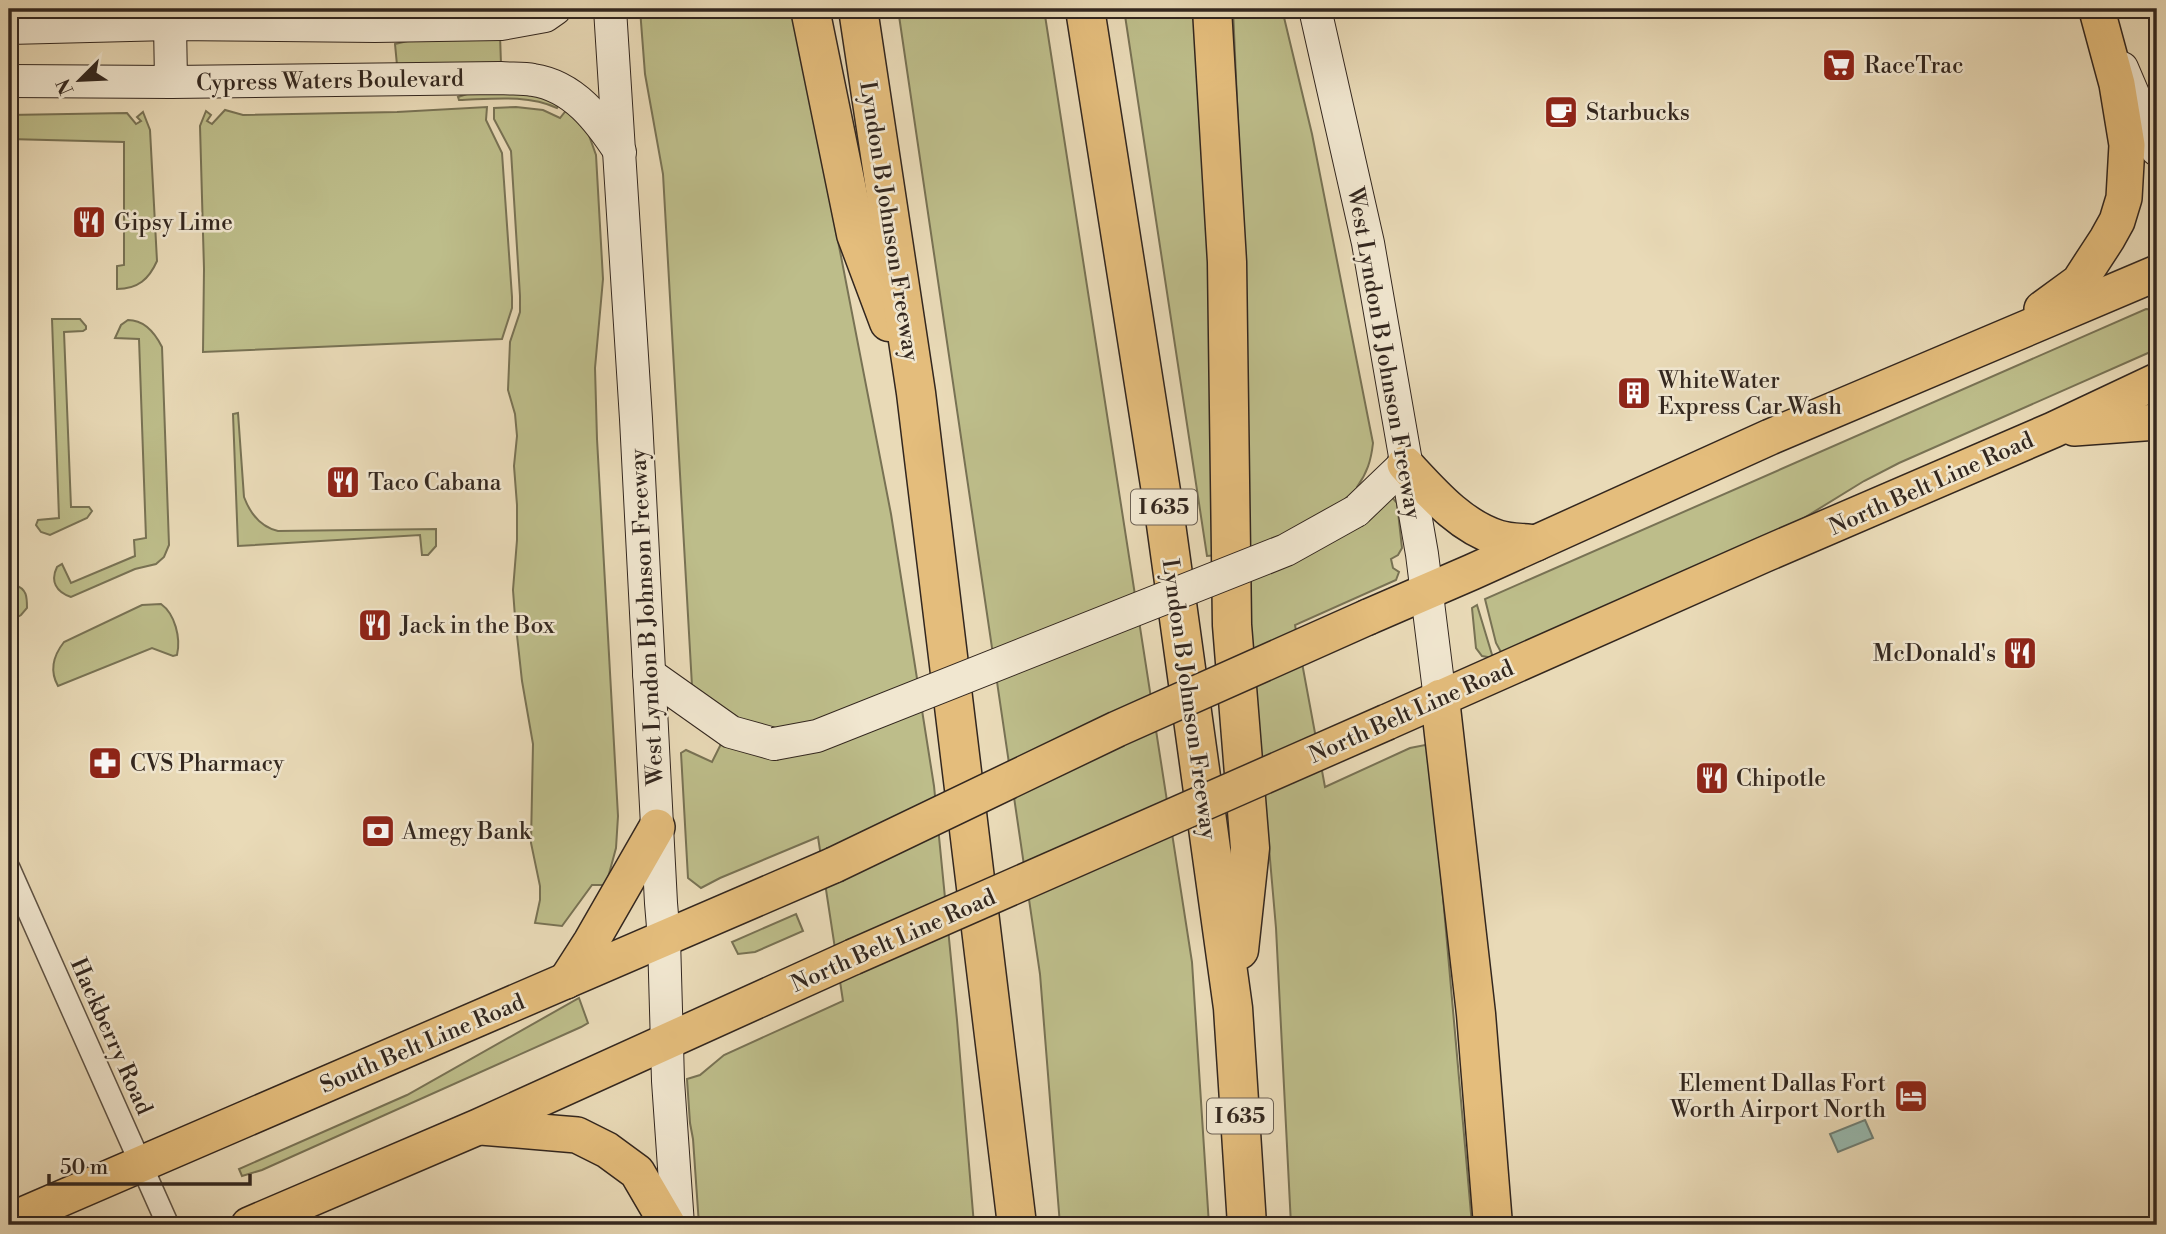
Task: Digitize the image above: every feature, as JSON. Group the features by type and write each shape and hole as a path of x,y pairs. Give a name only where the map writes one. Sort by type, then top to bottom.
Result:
{"highway":[{"path":"810,9 856,234 916,393"},
{"name":"Lyndon B Johnson Freeway","path":"858,9 916,393 1017,1225"},
{"name":"Lyndon B Johnson Freeway","path":"1085,9 1165,517 1233,1007 1247,1225"},
{"path":"1212,9 1227,262 1232,625 1250,848 1233,1007"},
{"path":"1440,699 1476,1014 1493,1225"}],"main road":[{"path":"9,28 170,24 500,24 545,16 555,9"},
{"name":"West Lyndon B Johnson Freeway","path":"610,9 621,153 664,939 666,1042 678,1225"},
{"name":"West Lyndon B Johnson Freeway","path":"1314,9 1368,243 1427,592 1440,699"},
{"path":"2097,12 2157,150"},
{"path":"2011,336 2048,304 2080,282 2117,220 2124,198 2127,145 2117,84 2097,12"},
{"path":"170,24 171,82"},
{"name":"Cypress Waters Boulevard","path":"9,81 171,82 405,78 535,80 559,88 589,110 621,153"},
{"path":"1427,592 1770,438 2157,273"},
{"name":"North Belt Line Road","path":"666,1042 1752,560 2053,430 2157,381"},
{"path":"2053,430 2157,422"},
{"path":"649,674 731,732 774,744 817,736 1286,550 1356,511 1405,464 1440,503 1473,525 1499,538 1536,543"},
{"name":"South Belt Line Road","path":"9,1221 834,865 1117,729 1427,592"},
{"path":"566,981 592,942 657,827"},
{"path":"249,1225 478,1127 666,1042"},
{"path":"478,1127 577,1135 607,1150 637,1172 668,1225"}],"street":[{"name":"Hackberry Road","path":"9,868 168,1225"}],"green space":[{"path":"640,9 793,9 891,514 934,786 974,1225 699,1225 687,1079 700,1075 724,1055 843,1001 818,837 701,888 688,878 681,753 686,750 712,762 726,734 692,686 663,174 645,74"},
{"path":"898,9 1044,9 1192,962 1209,1225 1060,1225 1040,974"},
{"path":"1124,9 1204,9 1218,555 1207,556"},
{"path":"1233,9 1282,9 1312,134 1373,443 1368,467 1357,487 1377,508 1391,496 1397,503 1402,548 1398,555 1391,559 1393,568 1399,572 1396,580 1295,625 1325,787 1410,748 1425,745 1430,750 1472,1225 1291,1225 1276,928 1251,642 1244,260"},
{"path":"500,35 501,64 397,65 395,44 416,39"},
{"path":"467,94 532,94 560,103 557,108 521,99 459,100 458,97"},
{"path":"487,107 486,120 502,153 512,297 512,308 502,339 203,352 204,269 200,126 206,111 211,115 207,121 212,124 225,110 243,115"},
{"path":"494,108 543,110 560,118 568,108 587,130 596,155 603,279 595,368 618,816 616,848 606,885 592,885 562,926 535,923 540,886 531,843 533,744 522,681 513,590 517,540 514,466 517,436 515,414 508,390 510,342 520,312 520,296 511,151 494,119"},
{"path":"143,112 150,130 157,261 142,282 117,289 117,266 124,265 124,142 9,139 9,115 127,113 136,124 141,121 137,117"},
{"path":"2146,309 2157,310 2157,349 1899,463 1799,521 1502,654 1496,643 1485,599"},
{"path":"52,319 80,319 86,326 83,331 64,332 71,507 89,507 92,511 87,518 50,535 41,532 36,525 38,520 59,518"},
{"path":"128,320 140,322 149,328 162,347 169,545 164,557 156,564 135,569 71,597 61,592 54,581 57,567 62,564 71,583 135,556 134,540 146,538 139,339 115,338 121,325"},
{"path":"238,413 244,497 249,509 261,523 278,531 436,529 436,546 428,555 422,555 420,535 238,546 233,414"},
{"path":"15,585 24,591 27,608 9,622 9,614 17,610 9,594 9,587"},
{"path":"161,604 176,627 177,655 152,648 58,686 54,663 64,642 142,605"},
{"path":"1477,605 1493,658 1482,656 1476,648 1472,608"},
{"path":"796,914 803,931 755,952 738,954 732,942"},
{"path":"579,998 588,1023 581,1027 262,1170 242,1176 239,1169 407,1095"}],"water":[{"path":"1865,1120 1873,1138 1838,1152 1830,1134"}],"place":[{"name":"RaceTrac","path":"1839,65"},
{"name":"Starbucks","path":"1561,112"},
{"name":"Gipsy Lime","path":"89,222"},
{"name":"WhiteWater Express Car Wash","path":"1634,393"},
{"name":"Taco Cabana","path":"343,482"},
{"name":"Jack in the Box","path":"375,625"},
{"name":"McDonald's","path":"2020,653"},
{"name":"CVS Pharmacy","path":"105,763"},
{"name":"Chipotle","path":"1712,778"},
{"name":"Amegy Bank","path":"378,831"},
{"name":"Element Dallas Fort Worth Airport North","path":"1911,1096"}]}
